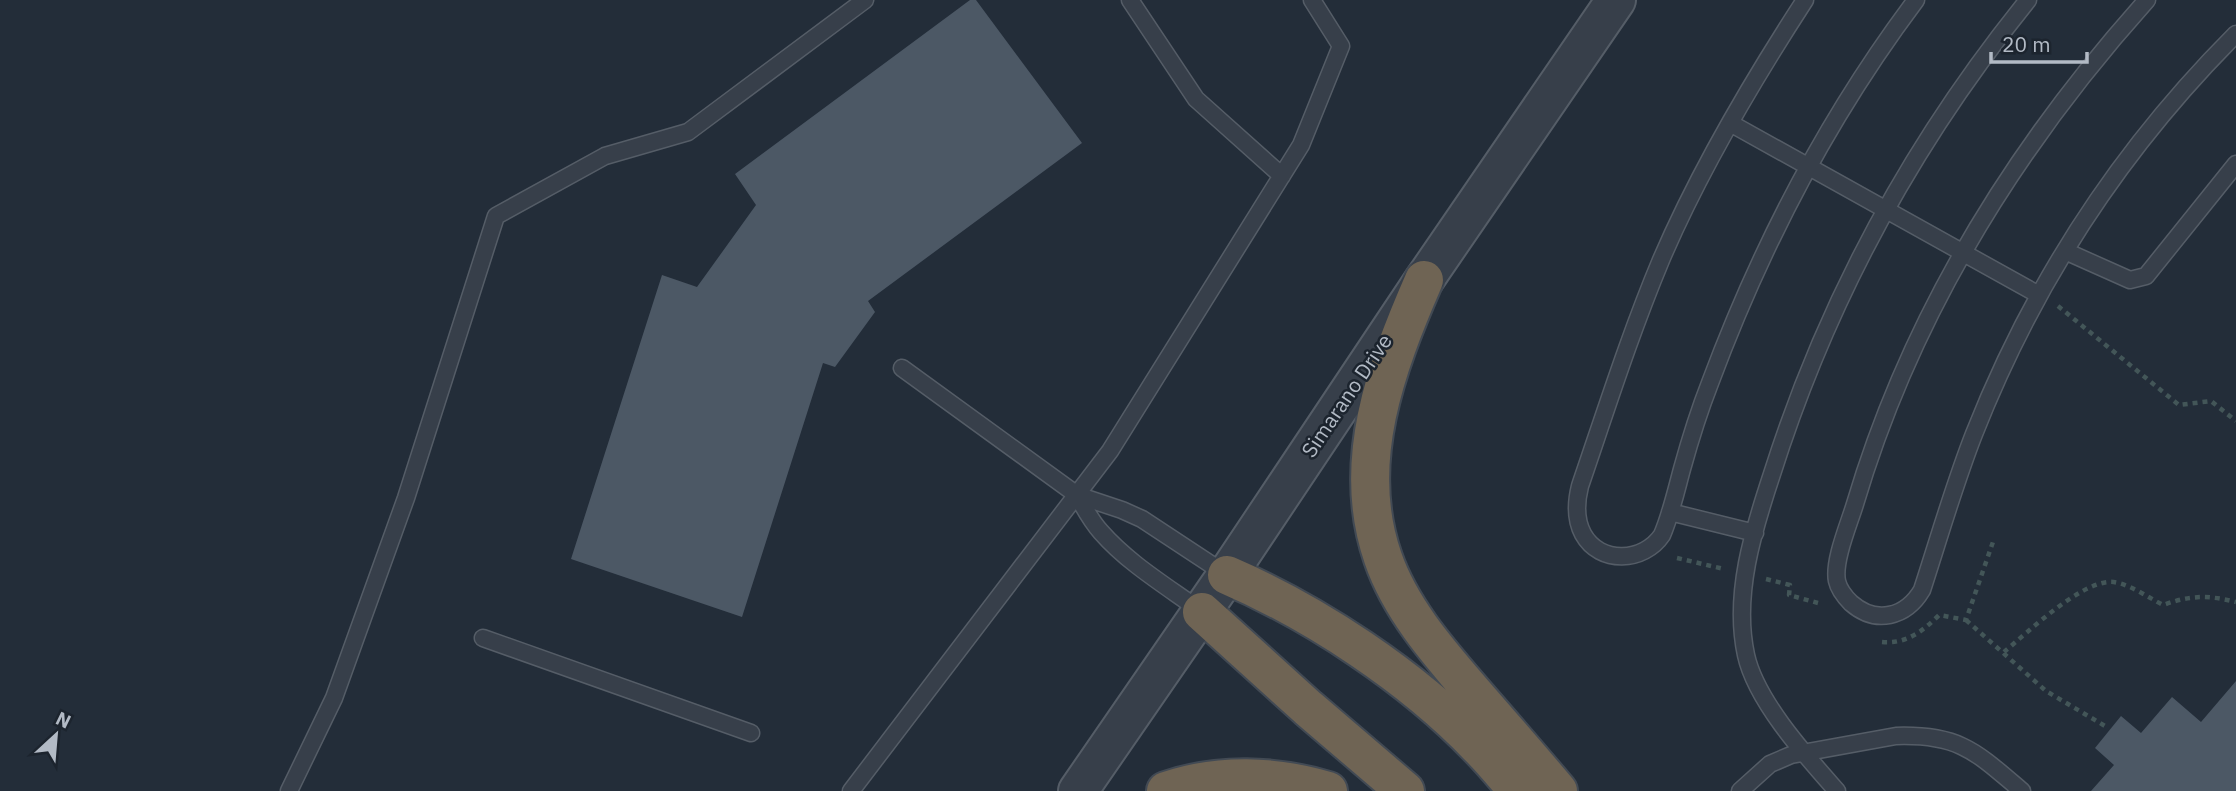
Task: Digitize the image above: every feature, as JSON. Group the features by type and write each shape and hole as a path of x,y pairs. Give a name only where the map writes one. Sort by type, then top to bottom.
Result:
{"highway":[{"path":"1424,280 1386,376 1374,432 1371,463 1372,502 1383,557 1399,592 1422,628 1458,675 1558,791"},
{"path":"1227,575 1301,610 1399,677 1478,746 1518,791"},
{"path":"1202,612 1405,791"},
{"path":"1166,791 1210,780 1241,778 1293,782 1328,791"}],"street":[{"name":"Simarano Drive","path":"1078,791 1616,0"}],"lane":[{"path":"289,791 334,698 406,498 496,216 605,156 688,132 864,0"},
{"path":"1130,0 1196,99 1282,176"},
{"path":"851,791 1110,451 1301,145 1341,46 1312,0"},
{"path":"1805,0 1730,123 1687,205 1656,272 1621,365 1578,495 1578,519 1583,534 1594,547 1616,556 1634,555 1650,548 1662,535 1704,399 1752,278 1807,167 1851,93 1916,0"},
{"path":"1837,791 1777,716 1753,677 1747,659 1741,605 1755,533 1782,442 1812,361 1848,280 1906,172 1952,100 2028,0"},
{"path":"2147,0 2078,82 2030,146 1962,253 1925,324 1870,457 1839,562 1837,581 1846,598 1861,611 1878,616 1896,614 1911,604 1922,590 1974,434 2003,367 2039,295 2109,184 2155,124 2236,34"},
{"path":"1730,123 2039,295"},
{"path":"2065,251 2130,279 2146,276 2236,164"},
{"path":"902,368 1077,495 1142,519 1227,575"},
{"path":"1077,495 1089,516 1117,548 1202,612"},
{"path":"1670,512 1755,533"},
{"path":"483,638 751,733"},
{"path":"1740,791 1770,764 1791,755 1896,736 1929,737 1960,744 2022,791"}],"path":[{"path":"2039,295 2062,309 2179,405 2211,401 2236,421"},
{"path":"2004,652 2084,589 2109,581 2133,589 2163,605 2187,597 2215,597 2236,602"},
{"path":"1966,620 2046,691 2105,726"}],"building":[{"path":"970,0 976,0 1082,143 868,301 875,312 835,367 823,363 742,617 571,559 662,275 697,287 756,205 735,174"},
{"path":"2236,681 2236,791 2091,791 2114,765 2095,748 2121,716 2141,733 2172,697 2201,722"}]}
